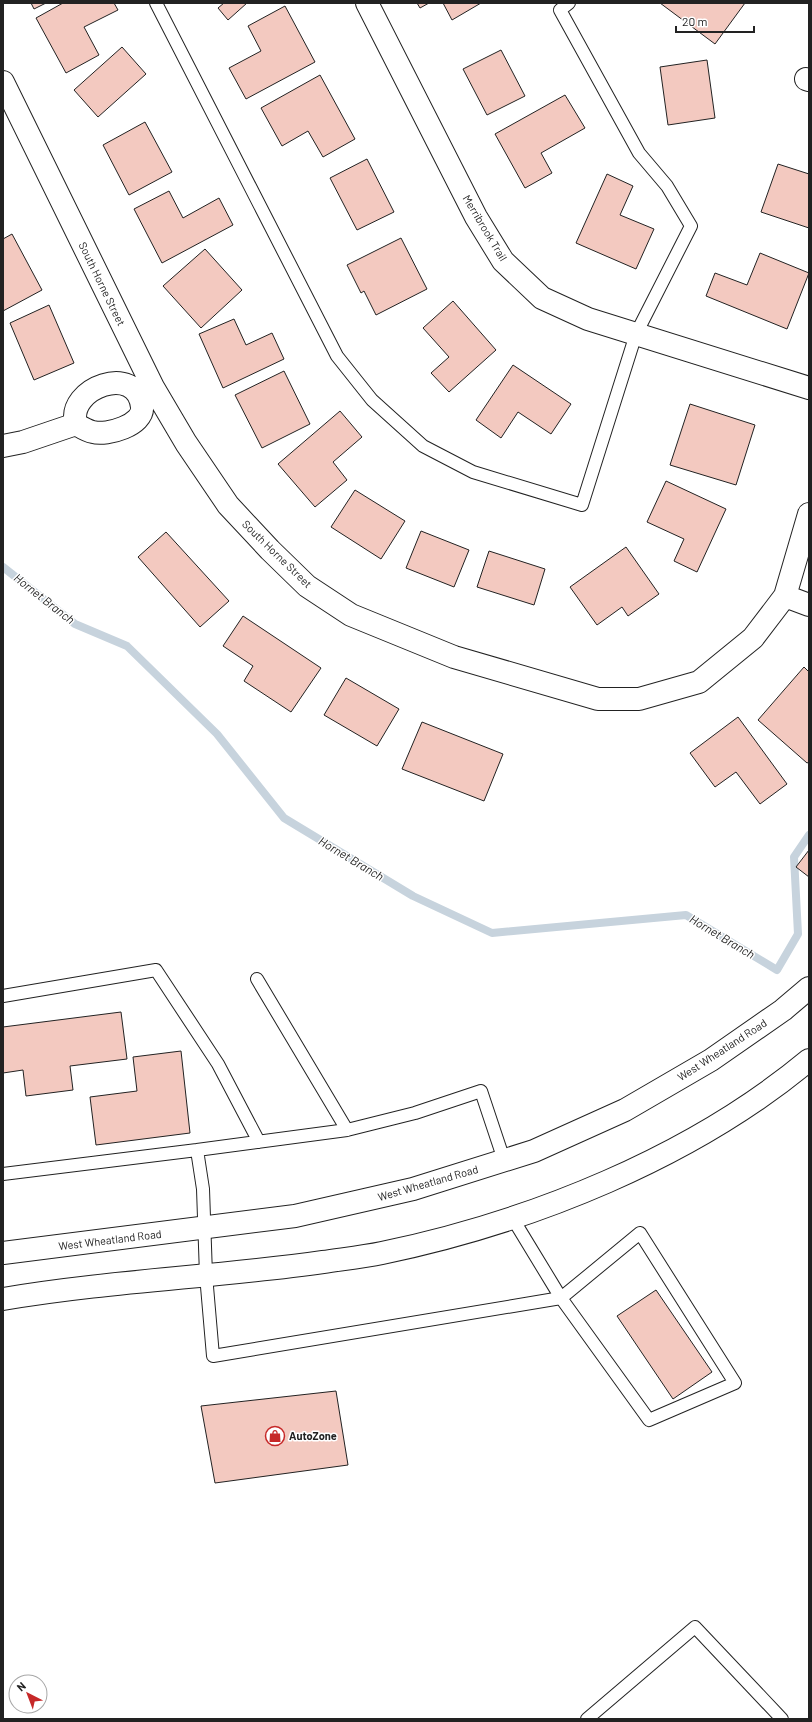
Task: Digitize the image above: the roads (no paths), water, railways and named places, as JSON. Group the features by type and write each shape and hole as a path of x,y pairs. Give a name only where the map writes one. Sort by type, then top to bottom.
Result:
{"street":[{"name":"Merribrook Trail","path":"367,3 476,217 503,261 542,298 588,319 809,388"},
{"name":"South Horne Street","path":"3,82 146,391 186,443 228,505 307,586 352,615 454,657 598,699 639,699 699,682 753,638 785,596 809,514"},
{"path":"3,446 23,442 76,424 93,432 104,433 121,429 137,420 142,410 146,391 126,384 113,382 95,389 84,396 78,407 75,418 76,424"},
{"path":"785,596 809,605"},
{"name":"West Wheatland Road","path":"3,1253 303,1214 413,1189 534,1151 625,1110 711,1060 783,1010 809,988"},
{"path":"3,1299 270,1269 382,1253 513,1219 580,1193 661,1156 735,1115 809,1060"}],"lane":[{"path":"156,3 337,356 372,400 423,446 473,472 582,505 636,334 691,226 667,186 639,153 563,16 560,10 569,3"},
{"path":"3,996 156,970 218,1064 259,1142"},
{"path":"256,979 347,1130"},
{"path":"3,1174 347,1130 415,1113 481,1091 504,1160"},
{"path":"197,1150 203,1189 206,1275 213,1356 561,1298 640,1232 735,1383 649,1420 561,1298 513,1219"},
{"path":"587,1719 695,1627 782,1719"}],"waterway":[{"name":"Hornet Branch","path":"3,567 75,624 127,646 217,734 284,818 413,896 492,933 686,915 777,970 798,934 794,857 809,835"}],"place":[{"name":"AutoZone","path":"275,1436"}]}
